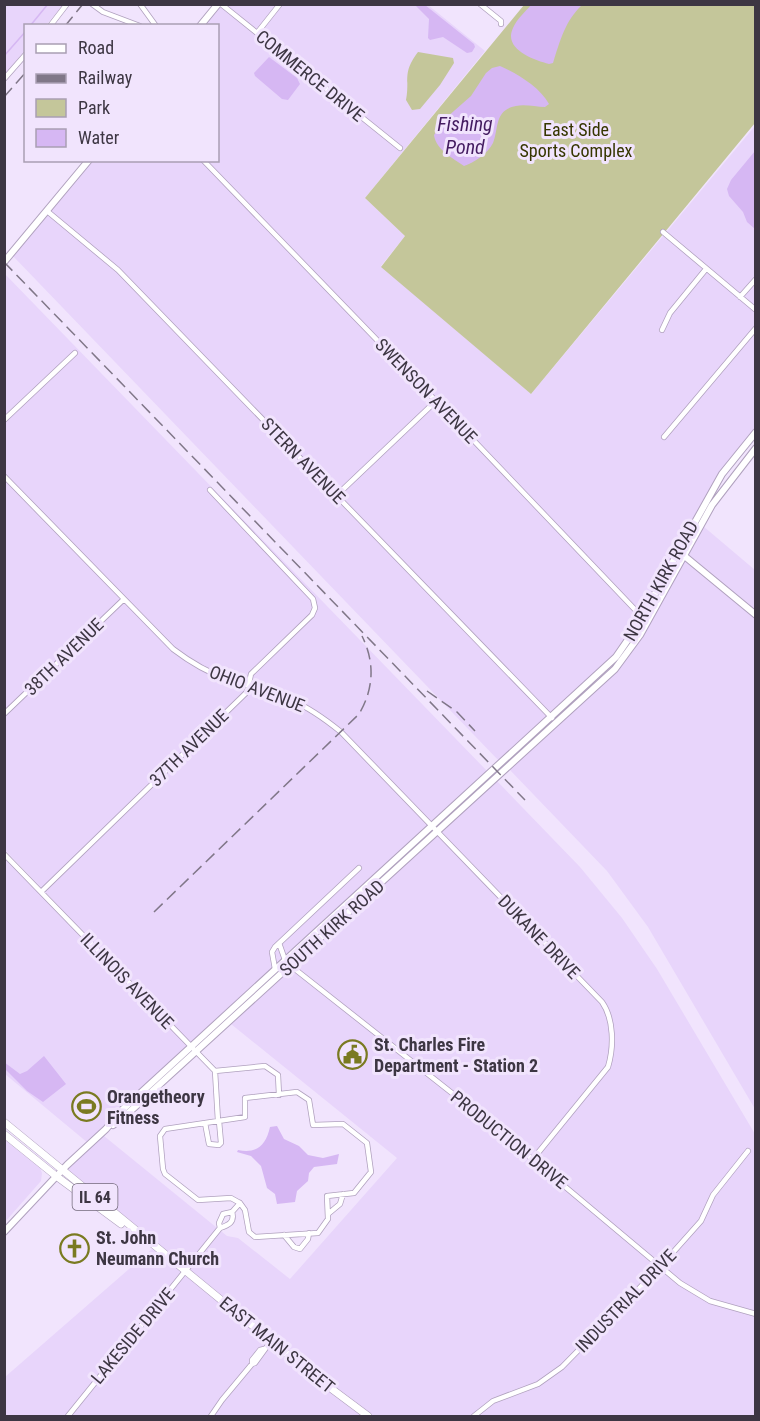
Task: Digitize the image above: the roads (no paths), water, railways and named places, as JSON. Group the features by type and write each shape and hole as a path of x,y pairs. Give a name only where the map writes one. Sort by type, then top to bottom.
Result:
{"main road":[{"path":"202,24 219,4"},
{"path":"4,262 86,162"},
{"name":"NORTH KIRK ROAD","path":"554,721 622,662 722,474 756,432"},
{"name":"NORTH KIRK ROAD","path":"681,554 720,493 756,448"},
{"path":"681,554 756,615"},
{"name":"SOUTH KIRK ROAD","path":"56,1176 106,1129 126,1116 275,969 554,721"},
{"name":"SOUTH KIRK ROAD","path":"194,1050 291,966 435,829"},
{"name":"EAST MAIN STREET","path":"4,1122 271,1341 368,1416"},
{"name":"EAST MAIN STREET","path":"4,1134 56,1176 186,1272"},
{"path":"4,1232 56,1176"}],"street":[{"path":"52,24 67,4"},
{"path":"92,4 110,15 135,24"},
{"path":"140,4 155,24"},
{"name":"COMMERCE DRIVE","path":"219,4 400,148"},
{"path":"257,33 280,4"},
{"path":"480,4 501,21 501,24"},
{"path":"4,79 24,56"},
{"name":"SWENSON AVENUE","path":"205,162 645,619"},
{"name":"STERN AVENUE","path":"47,211 118,270 554,721"},
{"path":"663,232 756,310"},
{"path":"662,330 670,313 706,269"},
{"path":"740,297 756,279"},
{"path":"664,436 756,328"},
{"path":"4,420 75,353"},
{"path":"337,495 436,400"},
{"name":"OHIO AVENUE","path":"4,476 166,643 182,656 220,676 296,702 330,723 435,829"},
{"name":"37TH AVENUE","path":"41,891 246,693 251,674 312,615 315,608 313,599 210,490"},
{"name":"38TH AVENUE","path":"4,714 123,600"},
{"name":"DUKANE DRIVE","path":"435,829 602,1002 608,1013 612,1050 604,1074 533,1159"},
{"name":"ILLINOIS AVENUE","path":"4,854 215,1071"},
{"path":"275,969 272,952 279,943 359,868"},
{"name":"PRODUCTION DRIVE","path":"279,943 285,960 291,966 533,1159 660,1267 697,1294 756,1314"},
{"path":"205,1123 209,1144 219,1145 221,1143 215,1071 265,1066 278,1075 279,1095"},
{"path":"297,1092 309,1100 314,1125 343,1124 367,1143 371,1172 354,1193 327,1196 328,1219 318,1233 255,1237 249,1232 246,1210 240,1203 231,1198 198,1200 165,1174 163,1169 160,1136 162,1131 219,1121 245,1117 245,1098 297,1092"},
{"name":"INDUSTRIAL DRIVE","path":"474,1416 493,1401 538,1384 562,1367 660,1267 701,1221 713,1195 748,1151"},
{"path":"328,1214 340,1204 343,1194"},
{"name":"LAKESIDE DRIVE","path":"220,1228 219,1223 223,1214 232,1212 240,1203"},
{"name":"LAKESIDE DRIVE","path":"68,1416 220,1228 231,1222 232,1212"},
{"path":"284,1235 294,1247 300,1249 308,1239 309,1233"},
{"path":"211,1416 252,1364 252,1360 260,1350 271,1341"}],"water":[{"path":"415,5 425,5 474,44 472,52 467,53 443,37 430,40 428,38 429,19"},
{"path":"531,5 582,5 567,25 553,63 535,60 521,52 512,42 513,28"},
{"path":"269,57 297,78 300,84 288,100 282,99 255,76 254,73"},
{"name":"Fishing Pond","path":"500,66 534,86 549,104 545,107 516,106 504,111 498,120 491,147 472,163 464,166 441,149 434,135 446,118 471,96 486,73"},
{"path":"755,151 755,229 747,222 743,212 729,196 727,189 731,180"},
{"path":"44,1056 66,1084 43,1102 27,1091 5,1069 4,1062 20,1074"},
{"path":"277,1126 284,1139 299,1146 308,1155 323,1158 339,1154 337,1164 314,1167 309,1173 308,1181 297,1191 295,1202 277,1204 275,1194 267,1188 261,1166 251,1156 237,1152 260,1147 270,1127"}],"waterway":[{"path":"32,24 48,4"},
{"path":"4,56 24,33"}],"railway":[{"path":"67,24 83,4"},
{"path":"4,97 24,74"},
{"path":"4,262 525,800"},
{"path":"154,912 359,714 368,695 371,675 369,656 362,636"},
{"path":"427,691 457,712 475,731"}],"place":[{"name":"St. Charles Fire Department - Station 2","path":"353,1055"},
{"name":"Orangetheory Fitness","path":"86,1107"},
{"name":"St. John Neumann Church","path":"75,1248"}],"park label":[{"name":"East Side Sports Complex","path":"576,140"}]}
